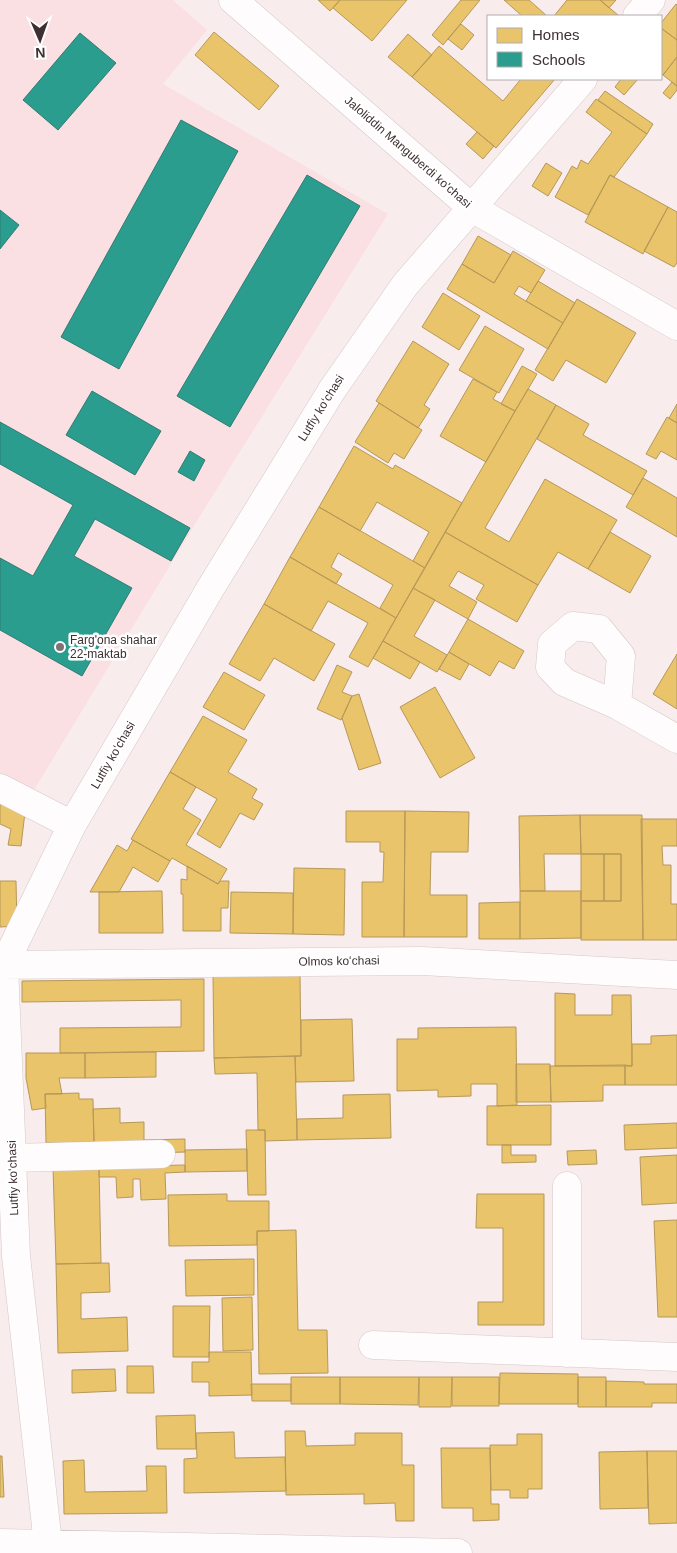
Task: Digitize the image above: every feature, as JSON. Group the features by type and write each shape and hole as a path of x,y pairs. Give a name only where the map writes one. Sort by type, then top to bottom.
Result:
{"street":[{"name":"Jaloliddin Manguberdi ko'chasi","path":"233,0 472,208 677,326"},
{"path":"638,15 651,0"},
{"name":"Lutfiy koʻchasi","path":"48,1548 8,1256 12,1158 2,965 72,825 210,589 332,390 405,285 582,80"},
{"path":"617,705 677,739"},
{"path":"0,788 72,825"},
{"name":"Olmos koʻchasi","path":"2,965 422,960 677,975"},
{"path":"12,1158 161,1154"},
{"path":"567,1186 567,1353"},
{"path":"372,1344 677,1357"},
{"path":"0,1543 48,1548 458,1553"}],"shaded area":[{"path":"0,0 173,0 207,30 163,84 388,214 200,516 31,795 0,778"}],"building: Homes":[{"path":"318,0 340,0 330,11"},
{"path":"340,0 407,0 372,41 333,8"},
{"path":"461,0 480,0 443,45 432,35"},
{"path":"504,0 529,0 546,15 521,15"},
{"path":"567,0 600,0 618,15 555,15"},
{"path":"600,0 616,0 609,8"},
{"path":"676,4 677,40 662,29 662,22"},
{"path":"461,24 474,35 462,50 448,39"},
{"path":"662,29 677,40 677,57 663,75"},
{"path":"214,32 279,86 259,110 195,55"},
{"path":"408,34 432,55 412,77 388,57"},
{"path":"439,46 503,101 520,80 554,80 496,148 412,77"},
{"path":"677,57 677,86 663,75"},
{"path":"620,80 637,80 624,95 615,87"},
{"path":"672,82 677,86 677,90 670,99 663,93"},
{"path":"605,91 653,124 647,134 598,100"},
{"path":"596,99 647,134 614,177 610,175 588,215 555,197 572,166 577,169 581,160 588,164 612,132 586,112"},
{"path":"477,132 494,146 483,159 466,144"},
{"path":"546,163 562,173 548,196 532,186"},
{"path":"610,175 668,207 643,254 585,222"},
{"path":"668,207 677,212 677,263 674,267 644,251"},
{"path":"478,236 511,255 494,283 462,264"},
{"path":"513,251 545,270 531,293 519,286 514,294 563,323 548,349 447,289 462,264 494,283"},
{"path":"538,281 575,303 563,323 526,301"},
{"path":"443,293 480,316 459,350 422,327"},
{"path":"577,299 636,333 606,383 566,360 553,381 535,370"},
{"path":"485,326 524,349 499,393 459,370"},
{"path":"413,341 449,364 424,405 430,409 418,428 376,401"},
{"path":"522,366 537,374 515,411 501,404"},
{"path":"473,379 497,392 493,399 515,411 486,462 440,436"},
{"path":"528,389 556,405 485,528 509,542 545,479 617,520 588,569 558,552 538,585 445,532"},
{"path":"379,403 422,430 404,459 394,453 388,463 355,442"},
{"path":"677,404 677,423 669,418"},
{"path":"556,405 589,424 583,435 647,471 633,495 537,439"},
{"path":"667,417 677,423 677,460 661,451 656,459 646,454"},
{"path":"354,446 393,469 395,465 462,503 425,568 413,561 429,532 377,502 360,531 319,507"},
{"path":"643,478 677,498 677,537 626,507"},
{"path":"319,507 425,568 396,618 380,608 393,585 338,553 331,567 342,574 336,584 290,557"},
{"path":"445,532 538,585 517,622 476,599 484,585 458,571 449,586 477,602 468,619 413,588"},
{"path":"610,532 651,556 630,593 588,569"},
{"path":"290,557 396,618 368,667 349,657 368,623 328,601 311,631 264,604"},
{"path":"413,588 435,600 414,636 447,655 437,672 383,641"},
{"path":"264,604 335,644 314,681 274,658 260,681 229,664"},
{"path":"468,619 524,651 514,669 499,661 490,676 449,652"},
{"path":"383,641 420,662 410,679 373,658"},
{"path":"449,652 469,664 460,680 439,669"},
{"path":"677,654 677,709 653,694"},
{"path":"337,665 352,672 342,692 352,696 341,720 317,709"},
{"path":"224,672 265,695 244,730 203,707"},
{"path":"435,687 475,758 440,778 400,707"},
{"path":"359,694 381,763 359,770 342,718 352,696"},
{"path":"203,716 247,740 228,772 257,789 252,798 263,804 254,820 240,813 220,848 197,834 217,799 170,772"},
{"path":"170,772 196,787 183,809 201,820 186,845 227,869 218,884 172,858 170,861 131,839"},
{"path":"0,801 25,812 21,846 8,845 11,829 0,824"},
{"path":"346,811 405,811 404,937 362,937 362,882 383,882 384,852 380,852 380,842 346,842"},
{"path":"405,811 469,812 468,852 431,852 430,895 467,895 467,937 404,937"},
{"path":"580,815 581,854 544,854 545,891 520,891 519,816"},
{"path":"580,815 642,815 643,940 581,940 581,901 621,901 621,854 581,854"},
{"path":"641,819 677,819 677,846 662,846 663,865 671,865 671,904 677,904 677,940 643,940"},
{"path":"133,840 170,861 158,882 133,867 119,892 90,892 117,845 127,851"},
{"path":"581,854 604,854 604,901 581,901"},
{"path":"604,854 621,854 621,901 604,901"},
{"path":"187,866 218,884 220,881 229,881 228,908 221,908 221,931 183,931 181,879 187,880"},
{"path":"294,868 345,869 344,935 293,934"},
{"path":"0,881 16,881 17,926 0,927"},
{"path":"162,891 163,933 99,933 99,892"},
{"path":"520,891 581,891 581,938 520,939"},
{"path":"231,892 293,893 293,934 230,933"},
{"path":"520,902 520,939 479,939 479,903"},
{"path":"300,974 301,1056 214,1058 213,976"},
{"path":"204,979 204,1051 60,1053 60,1028 181,1027 181,1000 22,1002 22,981"},
{"path":"555,993 575,994 575,1015 612,1015 612,995 631,995 632,1066 555,1066"},
{"path":"352,1019 354,1081 296,1082 295,1056 301,1056 301,1020"},
{"path":"516,1027 517,1105 497,1106 497,1084 471,1084 471,1096 438,1097 438,1090 397,1091 397,1039 418,1039 418,1028"},
{"path":"677,1035 677,1085 625,1085 625,1065 632,1066 632,1044 651,1044 651,1036"},
{"path":"156,1052 156,1077 85,1078 85,1053"},
{"path":"26,1053 85,1053 85,1078 59,1078 62,1094 45,1094 46,1108 32,1110 26,1078"},
{"path":"295,1056 297,1140 265,1141 265,1130 258,1130 257,1073 215,1074 214,1058"},
{"path":"516,1064 550,1064 551,1102 516,1102"},
{"path":"625,1065 625,1085 603,1085 603,1101 551,1102 550,1066"},
{"path":"79,1093 79,1099 93,1099 94,1142 46,1143 45,1094"},
{"path":"390,1094 391,1138 297,1140 297,1119 343,1118 343,1095"},
{"path":"551,1105 551,1145 487,1145 487,1106"},
{"path":"120,1108 120,1123 144,1122 144,1140 185,1139 185,1152 119,1154 89,1151 88,1142 94,1142 93,1109"},
{"path":"677,1123 677,1148 625,1150 624,1125"},
{"path":"246,1130 265,1130 266,1195 248,1195"},
{"path":"502,1145 511,1145 511,1155 536,1155 536,1162 502,1163"},
{"path":"247,1149 247,1171 185,1172 185,1150"},
{"path":"596,1150 597,1164 568,1165 567,1151"},
{"path":"677,1155 677,1203 642,1205 640,1157"},
{"path":"185,1165 185,1172 165,1173 166,1199 141,1200 140,1179 133,1179 133,1197 117,1198 116,1177 99,1177 99,1167"},
{"path":"99,1167 101,1263 56,1264 53,1168"},
{"path":"227,1194 227,1201 269,1201 269,1231 257,1231 257,1245 169,1246 168,1195"},
{"path":"477,1194 544,1194 544,1325 478,1325 478,1302 503,1302 503,1228 476,1228"},
{"path":"677,1220 677,1317 658,1317 654,1221"},
{"path":"296,1230 298,1330 327,1330 328,1373 259,1374 257,1231"},
{"path":"254,1259 254,1295 186,1296 185,1260"},
{"path":"109,1263 110,1292 81,1293 81,1319 127,1317 128,1351 58,1353 56,1264"},
{"path":"252,1297 253,1350 223,1351 222,1298"},
{"path":"173,1306 210,1306 209,1357 173,1357"},
{"path":"209,1352 251,1352 252,1395 209,1396 209,1382 192,1382 192,1362 209,1362"},
{"path":"127,1366 153,1366 154,1393 127,1393"},
{"path":"115,1369 116,1391 72,1393 72,1370"},
{"path":"500,1373 578,1374 578,1404 499,1404"},
{"path":"291,1377 340,1377 340,1404 291,1404"},
{"path":"340,1377 419,1377 418,1405 340,1404"},
{"path":"419,1377 452,1377 451,1407 419,1407"},
{"path":"452,1377 499,1377 499,1406 452,1406"},
{"path":"578,1377 606,1377 606,1407 578,1407"},
{"path":"606,1381 677,1384 677,1403 652,1403 652,1407 606,1407"},
{"path":"251,1384 291,1384 291,1401 252,1401"},
{"path":"195,1415 196,1449 157,1449 156,1416"},
{"path":"285,1431 305,1431 306,1446 355,1445 355,1433 402,1433 402,1465 414,1465 414,1521 396,1521 395,1503 364,1504 364,1494 286,1495"},
{"path":"234,1432 235,1458 285,1457 286,1491 184,1493 184,1459 197,1458 196,1433"},
{"path":"517,1434 542,1434 542,1489 528,1489 528,1498 510,1498 510,1490 491,1490 490,1445 517,1445"},
{"path":"441,1448 490,1448 491,1504 499,1504 499,1520 473,1521 473,1508 442,1508"},
{"path":"647,1451 677,1451 677,1523 649,1524"},
{"path":"647,1451 648,1508 600,1509 599,1452"},
{"path":"0,1456 2,1456 4,1497 0,1497"},
{"path":"84,1460 85,1492 147,1491 146,1466 166,1466 167,1513 64,1514 63,1461"}],"building: Schools":[{"path":"80,33 116,63 58,130 23,100"},
{"path":"181,120 238,151 119,369 61,337"},
{"path":"307,175 360,206 230,427 177,396"},
{"path":"0,210 19,225 0,249"},
{"path":"92,391 161,431 135,475 66,435"},
{"path":"0,422 190,528 171,561 95,519 74,556 132,588 82,676 0,630 0,558 33,576 73,505 0,464"},
{"path":"190,451 205,460 194,481 178,472"}],"place":[{"name":"Farg'ona shahar 22-maktab","path":"60,647"}]}
